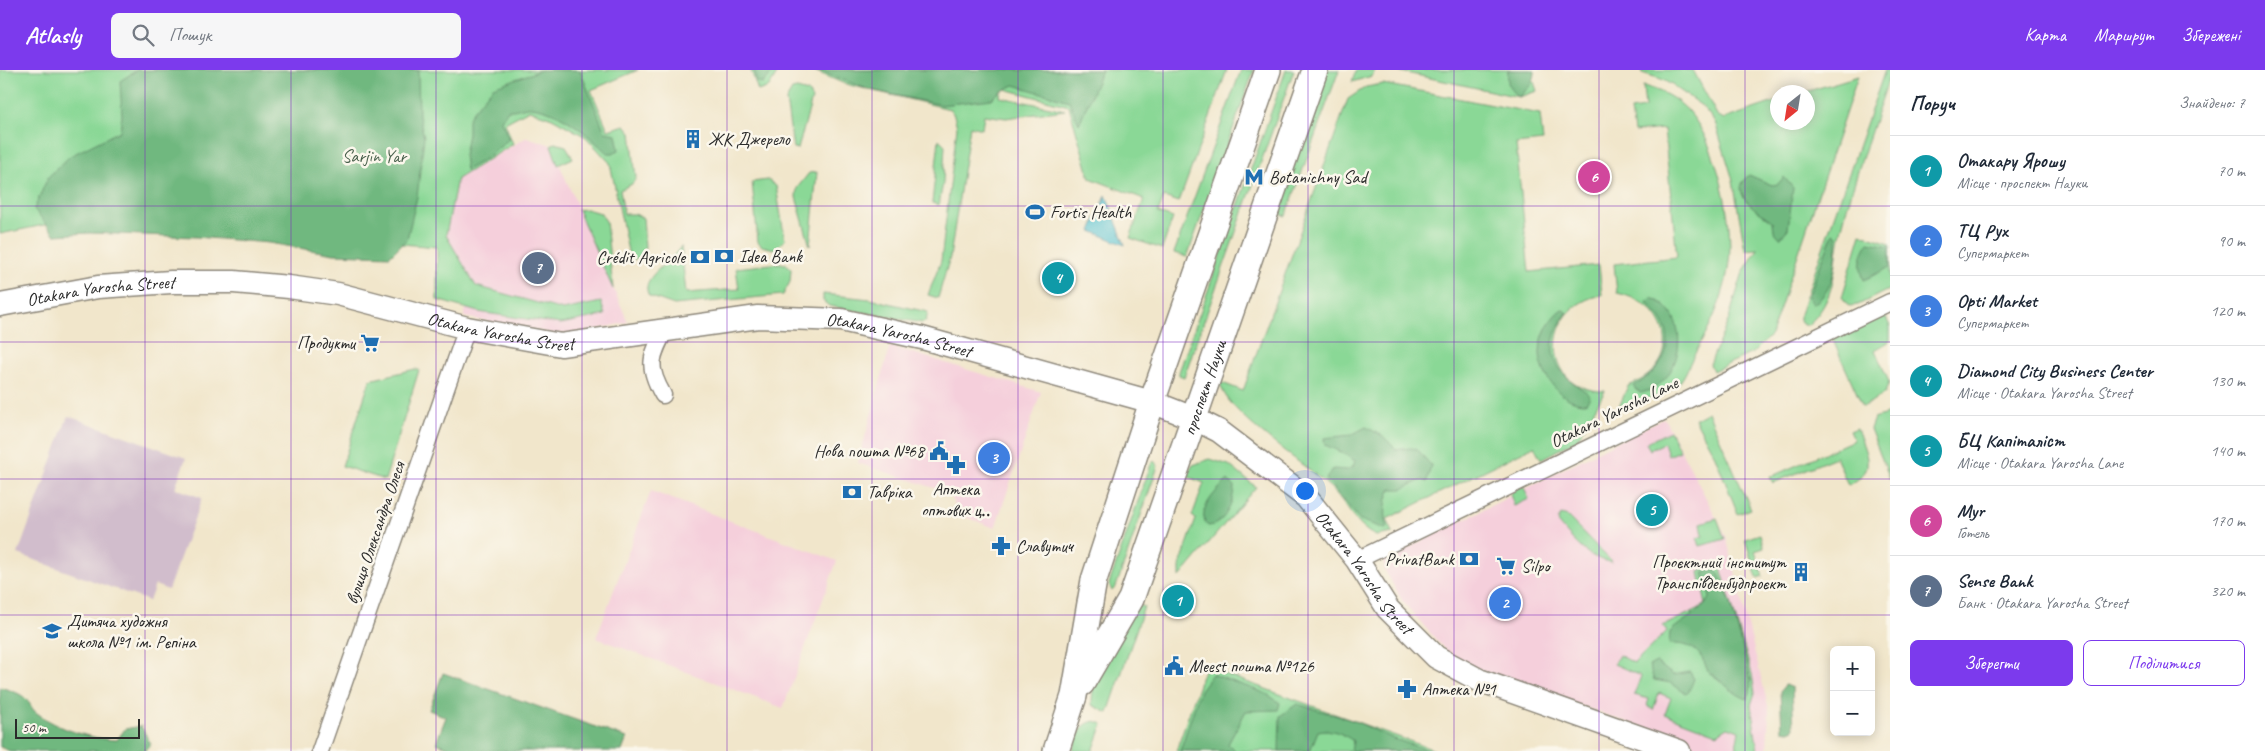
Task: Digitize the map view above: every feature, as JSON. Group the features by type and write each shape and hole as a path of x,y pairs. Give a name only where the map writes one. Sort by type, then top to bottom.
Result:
{"main road":[{"name":"проспект Науки","path":"1056,751 1074,696 1094,580 1152,402 1268,70"},
{"name":"проспект Науки","path":"1074,696 1131,599 1315,70"}],"street":[{"name":"Otakara Yarosha Street","path":"0,305 98,287 171,282 234,282 338,294 467,328 561,345 666,328 758,317 841,320 922,338 1152,402 1193,418 1240,445 1306,497 1357,560 1388,609 1436,657 1455,669 1479,680 1679,751"},
{"name":"Otakara Yarosha Lane","path":"1357,560 1890,302"},
{"name":"вулиця Олександра Олеся","path":"320,751 467,328"},
{"path":"663,395 651,367 654,352 666,328"}],"shaded area":[{"path":"527,137 551,145 628,322 587,332 555,334 464,317 471,285 446,235 457,179"},
{"path":"890,346 1041,392 995,528 958,514 950,493 858,463"},
{"path":"68,416 186,458 175,488 202,498 168,590 155,585 149,601 18,554"},
{"path":"1664,418 1726,536 1769,710 1767,751 1708,751 1477,669 1446,651 1403,602 1384,569 1384,560"},
{"path":"651,491 837,561 783,708 596,638"}],"green space":[{"name":"Sarjin Yar","path":"0,70 638,70 591,90 608,130 625,125 631,132 636,178 632,184 620,190 624,214 635,214 643,218 645,247 641,256 630,261 610,163 586,137 552,118 529,110 505,123 513,144 457,179 446,235 476,286 563,310 601,302 605,315 561,324 478,312 437,300 437,247 83,217 0,234"},
{"name":"Sarjin Yar","path":"137,70 418,70 419,116 424,137 417,197 407,239 390,256 334,254 269,243 196,237 90,233 55,235 34,209 48,177 70,156 120,131 122,116 120,81"},
{"path":"541,70 580,70 605,132 616,134 619,150 607,153 591,138 563,118 542,109 526,107 508,110 501,121 509,139 487,158 466,170 464,155 468,134 468,120 473,111 493,87"},
{"path":"751,70 779,70 769,87 758,91"},
{"path":"754,70 775,70 762,84 756,81"},
{"path":"812,70 1227,70 1179,202 1164,197 1158,213 1173,218 1162,249 1130,238 1144,199 1090,178 1069,106 1001,88 1000,97 1065,110 1006,118 984,115 982,129 970,126 950,257 938,298 928,295 941,261 957,127 954,115 950,109 845,84"},
{"path":"816,70 1102,70 1079,124 1069,101 1014,85 998,93 992,99 942,105 870,90"},
{"path":"1241,70 1254,70 1187,257 1174,253"},
{"path":"1286,70 1294,70 1184,377 1179,375 1179,372"},
{"path":"1324,70 1339,70 1286,216 1273,212"},
{"path":"1356,70 1375,70 1372,76 1352,82"},
{"path":"1392,70 1530,70 1537,91 1519,97"},
{"path":"1508,70 1535,70 1532,82 1519,97 1512,92 1509,86"},
{"path":"1641,70 1693,70 1717,115 1724,119 1770,103 1770,130 1815,130 1815,89 1858,76 1771,335 1754,352 1713,371 1710,364 1728,321 1743,272 1758,249 1745,250 1733,180 1715,122 1702,106 1672,85 1642,73"},
{"path":"1885,70 1890,70 1890,74 1847,208 1830,291 1818,314 1808,325 1803,325 1800,321 1800,314"},
{"path":"1383,84 1540,114 1543,141 1516,144 1529,272 1599,265 1602,295 1582,302 1568,314 1559,330 1556,347 1559,364 1569,378 1584,388 1605,391 1577,440 1541,459 1534,446 1387,519 1393,533 1376,536 1357,522 1332,489 1320,478 1250,423 1225,394 1220,382 1243,391 1348,99 1366,87"},
{"path":"1643,86 1668,95 1684,107 1699,126 1708,143 1726,205 1730,245 1729,262 1724,287 1716,311 1680,381 1667,392 1619,407 1628,386 1646,376 1658,364 1664,351 1665,336 1660,322 1650,310 1636,300 1617,293 1614,264 1677,257 1664,129 1634,132 1631,110 1645,108"},
{"path":"797,89 808,92 812,99 798,149 793,148 786,100 792,90"},
{"path":"939,139 945,145 943,183 939,205 932,203"},
{"path":"555,143 566,146 573,158 558,165 551,145"},
{"path":"817,172 810,246 796,197 797,188 809,173"},
{"path":"1749,175 1772,185 1778,184 1784,177 1793,188 1788,229 1780,238 1774,231 1773,222 1747,202 1743,195 1741,189 1743,182"},
{"path":"768,180 776,186 785,240 774,249 762,246 758,242 752,182"},
{"path":"586,209 600,213 606,221 613,289 578,210"},
{"path":"1833,233 1837,236 1833,274 1826,292 1813,304 1808,297"},
{"path":"1861,234 1890,243 1890,289 1858,305 1849,306 1842,297"},
{"path":"1869,242 1890,246 1890,267 1864,280 1861,260"},
{"path":"681,246 686,293 739,289 736,268 780,263 786,264 791,269 790,282 783,295 674,305 649,296 647,289 652,276"},
{"path":"823,294 870,299 928,312 926,321 922,323 829,306 823,301"},
{"path":"1651,298 1665,306 1674,318 1678,333 1678,348 1674,364 1666,378 1655,388 1640,393 1634,386 1650,375 1662,361 1666,352 1667,334 1664,324 1647,302"},
{"path":"1562,309 1567,313 1554,338 1553,349 1555,359 1559,368 1567,377 1588,393 1590,397 1586,403 1577,402 1561,394 1549,380 1541,362 1540,347 1544,334 1553,317"},
{"path":"1883,312 1890,326 1890,341 1875,350 1889,382 1885,393 1863,407 1832,338"},
{"path":"415,369 419,370 385,480 342,466 370,380"},
{"path":"1708,412 1751,509 1738,514 1715,456 1695,419"},
{"path":"1890,413 1890,479 1870,429 1874,418"},
{"path":"1366,427 1383,436 1397,450 1410,448 1417,450 1431,465 1427,482 1422,480 1402,489 1391,489 1387,497 1386,518 1388,527 1385,529 1360,520 1326,479 1333,469 1347,470 1353,467 1355,461 1325,445 1324,438 1351,435"},
{"path":"1857,428 1867,461 1864,474 1858,480 1848,485 1836,457 1773,483 1770,477 1854,440 1850,431"},
{"path":"1670,431 1680,451 1668,456 1664,443 1650,450 1646,443"},
{"path":"1210,459 1229,465 1256,487 1180,577 1180,565 1196,519 1192,516 1204,483 1186,476 1193,465"},
{"path":"1154,461 1158,466 1116,587 1112,591 1109,584 1151,464"},
{"path":"1228,480 1234,486 1230,505 1224,517 1214,525 1208,526 1204,520 1206,507"},
{"path":"1522,483 1529,499 1514,506 1510,494"},
{"path":"1561,515 1568,517 1612,562 1595,557 1582,549 1559,524 1558,520"},
{"path":"1717,518 1725,539 1700,546 1697,538 1703,536 1701,523"},
{"path":"1760,534 1764,548 1755,551 1763,576 1757,578 1745,539"},
{"path":"1716,563 1720,564 1752,674 1755,693 1751,705 1758,751 1735,751 1739,731 1728,727 1717,734 1665,714 1671,698 1659,693 1653,710 1647,705 1649,699 1634,695 1641,676 1614,664 1619,655 1634,663 1667,631 1663,626 1706,605 1699,572"},
{"path":"1711,570 1718,572 1731,603 1751,680 1750,693 1747,699 1708,672 1699,654 1690,647 1669,644 1670,632 1707,603 1710,598 1703,573"},
{"path":"1136,604 1144,607 1108,713 1092,705 1096,678 1114,639"},
{"path":"1656,662 1673,675 1690,672 1694,679 1689,691 1685,693 1671,683 1654,680 1649,666"},
{"path":"1205,667 1437,751 1176,751"},
{"path":"443,673 627,738 622,751 459,751 436,743 446,717 429,710"},
{"path":"1212,674 1267,694 1280,703 1278,710 1246,711 1228,744 1236,751 1180,751 1200,690"},
{"path":"1785,685 1792,688 1794,729 1789,731 1782,730 1780,691"},
{"path":"0,687 23,696 33,710 45,719 65,728 86,735 117,740 125,729 141,726 151,744 145,751 10,751 0,747"},
{"path":"1297,704 1355,721 1394,739 1430,751 1351,751 1353,741 1337,732 1323,730 1318,731 1310,751 1279,751 1280,716"},
{"path":"1095,721 1103,724 1093,751 1073,751 1082,728"}],"water":[{"path":"1106,195 1125,245 1091,231"}],"place":[{"name":"ЖК Джерело","path":"693,139"},
{"name":"Botanichny Sad","path":"1254,177"},
{"name":"Myr","path":"1594,177"},
{"name":"Fortis Health","path":"1035,212"},
{"name":"Idea Bank","path":"724,256"},
{"name":"Crédit Agricole","path":"700,257"},
{"name":"Sense Bank","path":"538,268"},
{"name":"Diamond City Business Center","path":"1058,278"},
{"name":"Продукти","path":"370,343"},
{"name":"Нова пошта №68","path":"939,451"},
{"name":"Opti Market","path":"994,458"},
{"name":"Аптека оптових ц‥","path":"956,465"},
{"name":"Тавріка","path":"852,492"},
{"name":"БЦ Капіталіст","path":"1652,510"},
{"name":"Славутич","path":"1001,546"},
{"name":"PrivatBank","path":"1469,559"},
{"name":"Silpo","path":"1506,566"},
{"name":"Проєктний інститут Транспівденбудпроєкт","path":"1801,572"},
{"name":"Отакару Ярошу","path":"1178,601"},
{"name":"ТЦ Рух","path":"1505,603"},
{"name":"Дитяча художня школа №1 ім. Рєпіна","path":"52,631"},
{"name":"Meest пошта №126","path":"1174,666"},
{"name":"Аптека №1","path":"1407,689"}]}
